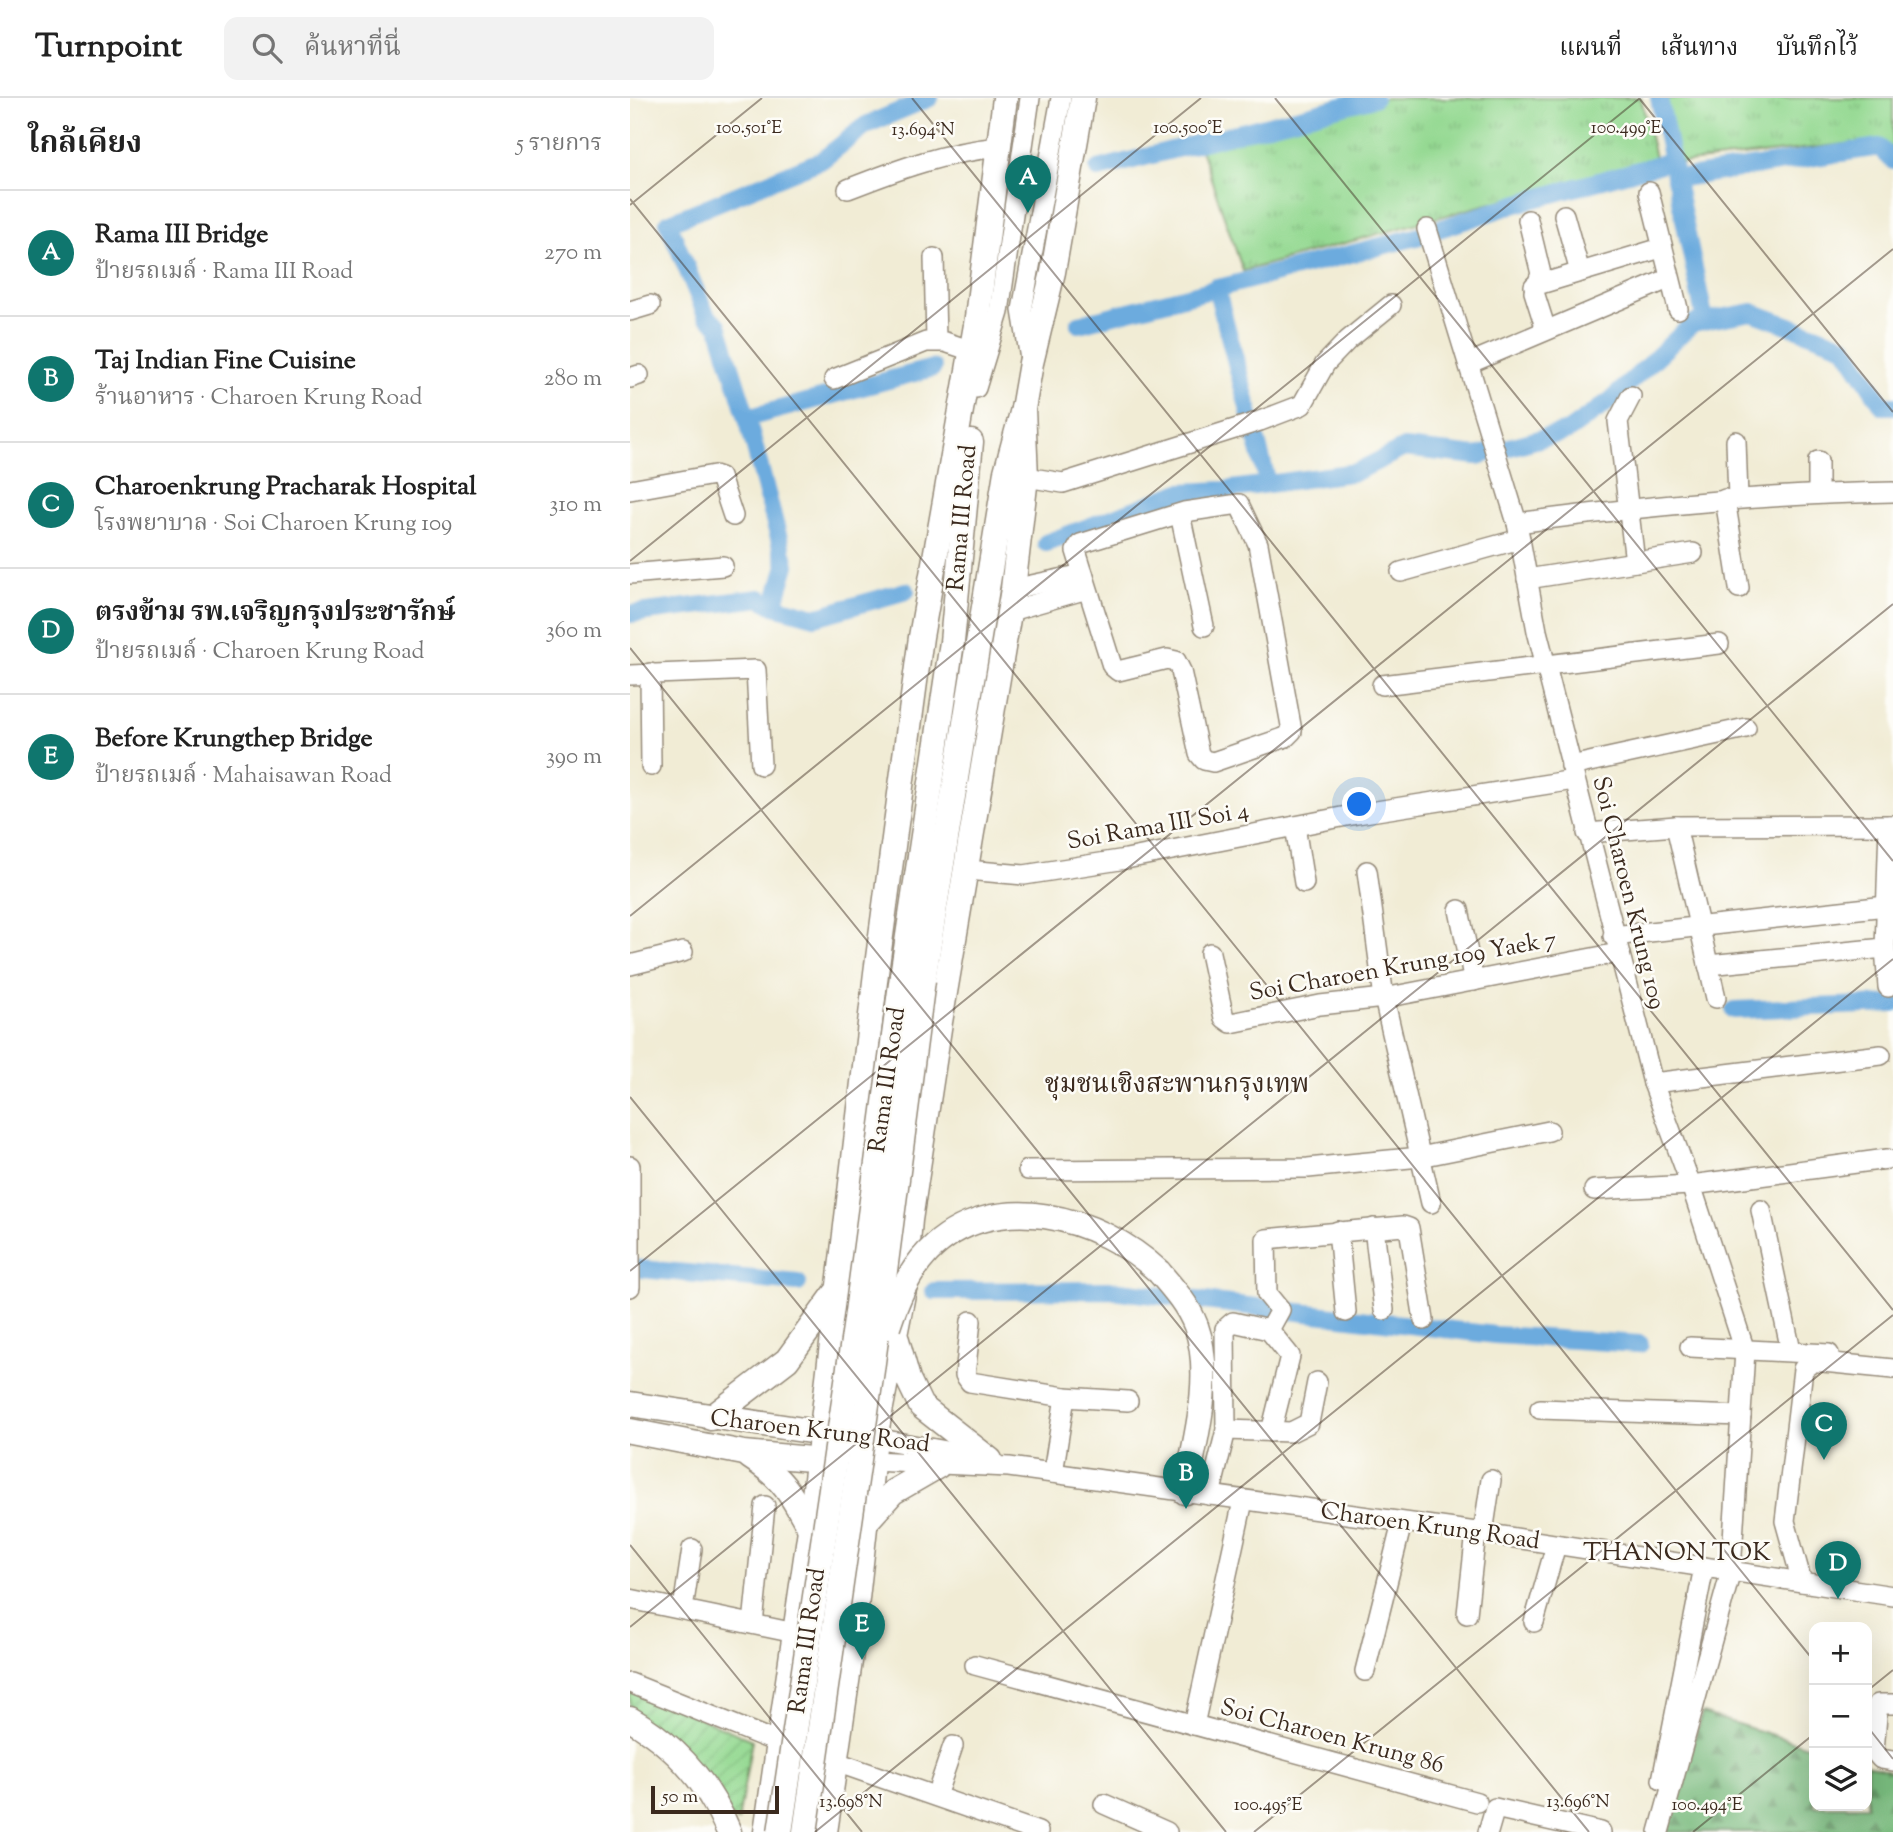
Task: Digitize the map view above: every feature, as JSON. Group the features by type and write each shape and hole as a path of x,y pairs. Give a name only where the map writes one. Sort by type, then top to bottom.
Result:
{"main road":[{"name":"Rama III Road","path":"766,1832 810,1530 921,638 972,351 1005,98"},
{"name":"Rama III Road","path":"780,1832 855,1327 913,978 1006,472 1023,410 1031,363 1053,272 1083,98"},
{"name":"Rama III Road","path":"805,1832 872,1370 951,642 976,388 976,325"},
{"name":"Rama III Road","path":"825,1832 873,1449 904,1289 910,1220 1011,600 1026,477 1023,410"},
{"path":"849,1203 855,1234 860,1242 876,1250 891,1246 910,1220"},
{"path":"872,1370 898,1299 915,1268 950,1233 987,1219 1052,1217 1111,1236 1144,1258 1159,1272 1187,1308 1196,1325 1202,1353 1202,1378 1185,1492"},
{"path":"710,1418 787,1360 839,1289"},
{"path":"895,1333 908,1379 920,1406 999,1463"},
{"name":"Charoen Krung Road","path":"630,1404 820,1433 873,1449"},
{"name":"Charoen Krung Road","path":"630,1432 744,1453 817,1461 873,1449"},
{"path":"744,1453 775,1473 793,1495 810,1530"},
{"path":"864,1524 893,1492 938,1466"},
{"path":"630,1719 653,1732 680,1757 707,1790 729,1832"}],"street":[{"path":"976,388 999,312 1030,98"},
{"path":"1031,363 1022,310 1061,98"},
{"path":"848,189 920,161 961,151 1000,147"},
{"path":"1649,192 1668,279 1678,309"},
{"path":"1564,215 1580,272"},
{"path":"1528,219 1541,266 1534,292 1546,330"},
{"name":"Soi Charoen Krung 109","path":"1427,229 1519,531 1545,665 1653,1083 1691,1185 1745,1351 1731,1571 1685,1716"},
{"path":"1534,286 1661,248"},
{"path":"934,258 936,340"},
{"path":"1470,363 1668,279"},
{"path":"630,311 650,305"},
{"path":"1026,477 1062,482 1237,426 1261,421 1302,405 1325,364 1348,340 1391,306"},
{"path":"834,379 936,340 972,351"},
{"path":"1631,396 1618,421 1635,562"},
{"path":"1736,441 1731,499 1739,588"},
{"path":"1818,461 1818,493"},
{"path":"630,490 714,475 720,477 724,483 733,516"},
{"path":"1401,572 1519,531 1629,508 1818,493 1893,492"},
{"path":"1239,504 1246,512 1258,544 1293,722 1292,731 1286,737 1213,762 1204,760 1199,754 1181,671 1176,661 1167,659 1118,671 1112,666 1076,551 1080,544 1180,514 1239,504"},
{"path":"1180,514 1204,626"},
{"path":"1527,579 1693,553"},
{"path":"630,574 723,566"},
{"path":"1011,600 1085,582"},
{"path":"1382,685 1719,645"},
{"path":"630,676 752,668 758,673 761,765"},
{"path":"650,673 651,766"},
{"name":"Soi Rama III Soi 4","path":"967,870 1024,875 1126,859 1572,773 1746,727"},
{"path":"1587,833 1676,826 1891,825 1885,948 1888,987"},
{"path":"1295,826 1304,883"},
{"path":"1676,826 1716,998"},
{"path":"1367,872 1384,998 1431,1203"},
{"name":"Soi Charoen Krung 109 Yaek 7","path":"1210,953 1224,1018 1231,1023 1320,1005 1384,998 1474,981 1699,925 1886,906"},
{"path":"1459,910 1474,981"},
{"path":"1709,965 1885,948"},
{"path":"630,965 683,951"},
{"path":"1653,1083 1881,1055"},
{"path":"1028,1170 1308,1168 1419,1157 1549,1130"},
{"path":"1594,1190 1691,1185 1887,1159"},
{"path":"630,1166 631,1277"},
{"path":"1761,1210 1791,1351"},
{"path":"1269,1330 1280,1310 1267,1294 1266,1239 1403,1226 1409,1228 1424,1320"},
{"path":"1374,1228 1384,1310"},
{"path":"1338,1231 1346,1312"},
{"path":"971,1321 965,1375 970,1382 1065,1397 1128,1401"},
{"path":"1210,1495 1226,1430 1225,1329 1233,1322 1269,1330 1290,1356 1271,1432"},
{"path":"1690,1347 1893,1358"},
{"path":"1802,1582 1786,1521 1803,1369 1813,1362 1893,1369"},
{"path":"1226,1430 1291,1432 1309,1423 1317,1382"},
{"path":"1053,1473 1065,1397"},
{"path":"1540,1409 1741,1416"},
{"name":"Charoen Krung Road","path":"873,1449 999,1463 1893,1596"},
{"name":"Charoen Krung Road","path":"873,1449 938,1466 999,1463"},
{"path":"1467,1614 1479,1533 1491,1480"},
{"name":"Soi Charoen Krung 86","path":"1243,1500 1194,1725 1477,1802"},
{"path":"753,1624 765,1506"},
{"path":"1365,1671 1402,1522"},
{"path":"1534,1622 1556,1545"},
{"path":"683,1609 692,1549"},
{"path":"1659,1832 1685,1716 1704,1567"},
{"path":"630,1599 795,1633"},
{"path":"975,1665 1194,1725"},
{"path":"630,1683 779,1743"},
{"path":"1893,1704 1878,1704 1874,1751 1881,1759 1893,1761"},
{"path":"1651,1832 1685,1716"},
{"path":"936,1796 953,1746"},
{"path":"835,1762 1038,1832"},
{"path":"1104,1804 1167,1832"},
{"path":"1488,1832 1495,1808 1601,1832"}],"green space":[{"path":"1366,98 1641,98 1655,158 1243,271 1198,141"},
{"path":"1664,98 1893,98 1893,149 1881,140 1680,163"},
{"path":"630,1688 752,1740 738,1821 704,1805 695,1783 630,1723"},
{"path":"1702,1713 1809,1746 1809,1811 1872,1811 1872,1766 1893,1772 1893,1832 1667,1832"}],"waterway":[{"path":"747,418 718,325 706,315 668,223 822,160 866,125 930,98"},
{"path":"1098,169 1374,98"},
{"path":"1659,98 1705,321"},
{"path":"1675,179 1879,147 1893,161"},
{"path":"1439,229 1516,204 1671,161"},
{"path":"1079,324 1420,236"},
{"path":"1216,287 1268,483"},
{"path":"1046,543 1181,492 1225,490 1356,472 1404,448 1477,456 1568,431 1611,400 1693,323 1752,312 1844,346 1883,406 1893,406"},
{"path":"774,606 786,565 747,418 933,368"},
{"path":"630,614 760,598 774,606 815,617 906,591"},
{"path":"1734,1010 1893,1004"},
{"path":"630,1268 798,1283"},
{"path":"934,1291 1111,1290 1495,1335 1640,1344"}],"place":[{"name":"Rama III Bridge","path":"1028,213"},
{"name":"Charoenkrung Pracharak Hospital","path":"1824,1460"},
{"name":"Taj Indian Fine Cuisine","path":"1186,1509"},
{"name":"ตรงข้าม รพ.เจริญกรุงประชารักษ์","path":"1838,1599"},
{"name":"Before Krungthep Bridge","path":"862,1660"}],"district":[{"name":"ชุมชนเชิงสะพานกรุงเทพ","path":"1177,1085"},
{"name":"THANON TOK","path":"1677,1553"}]}
